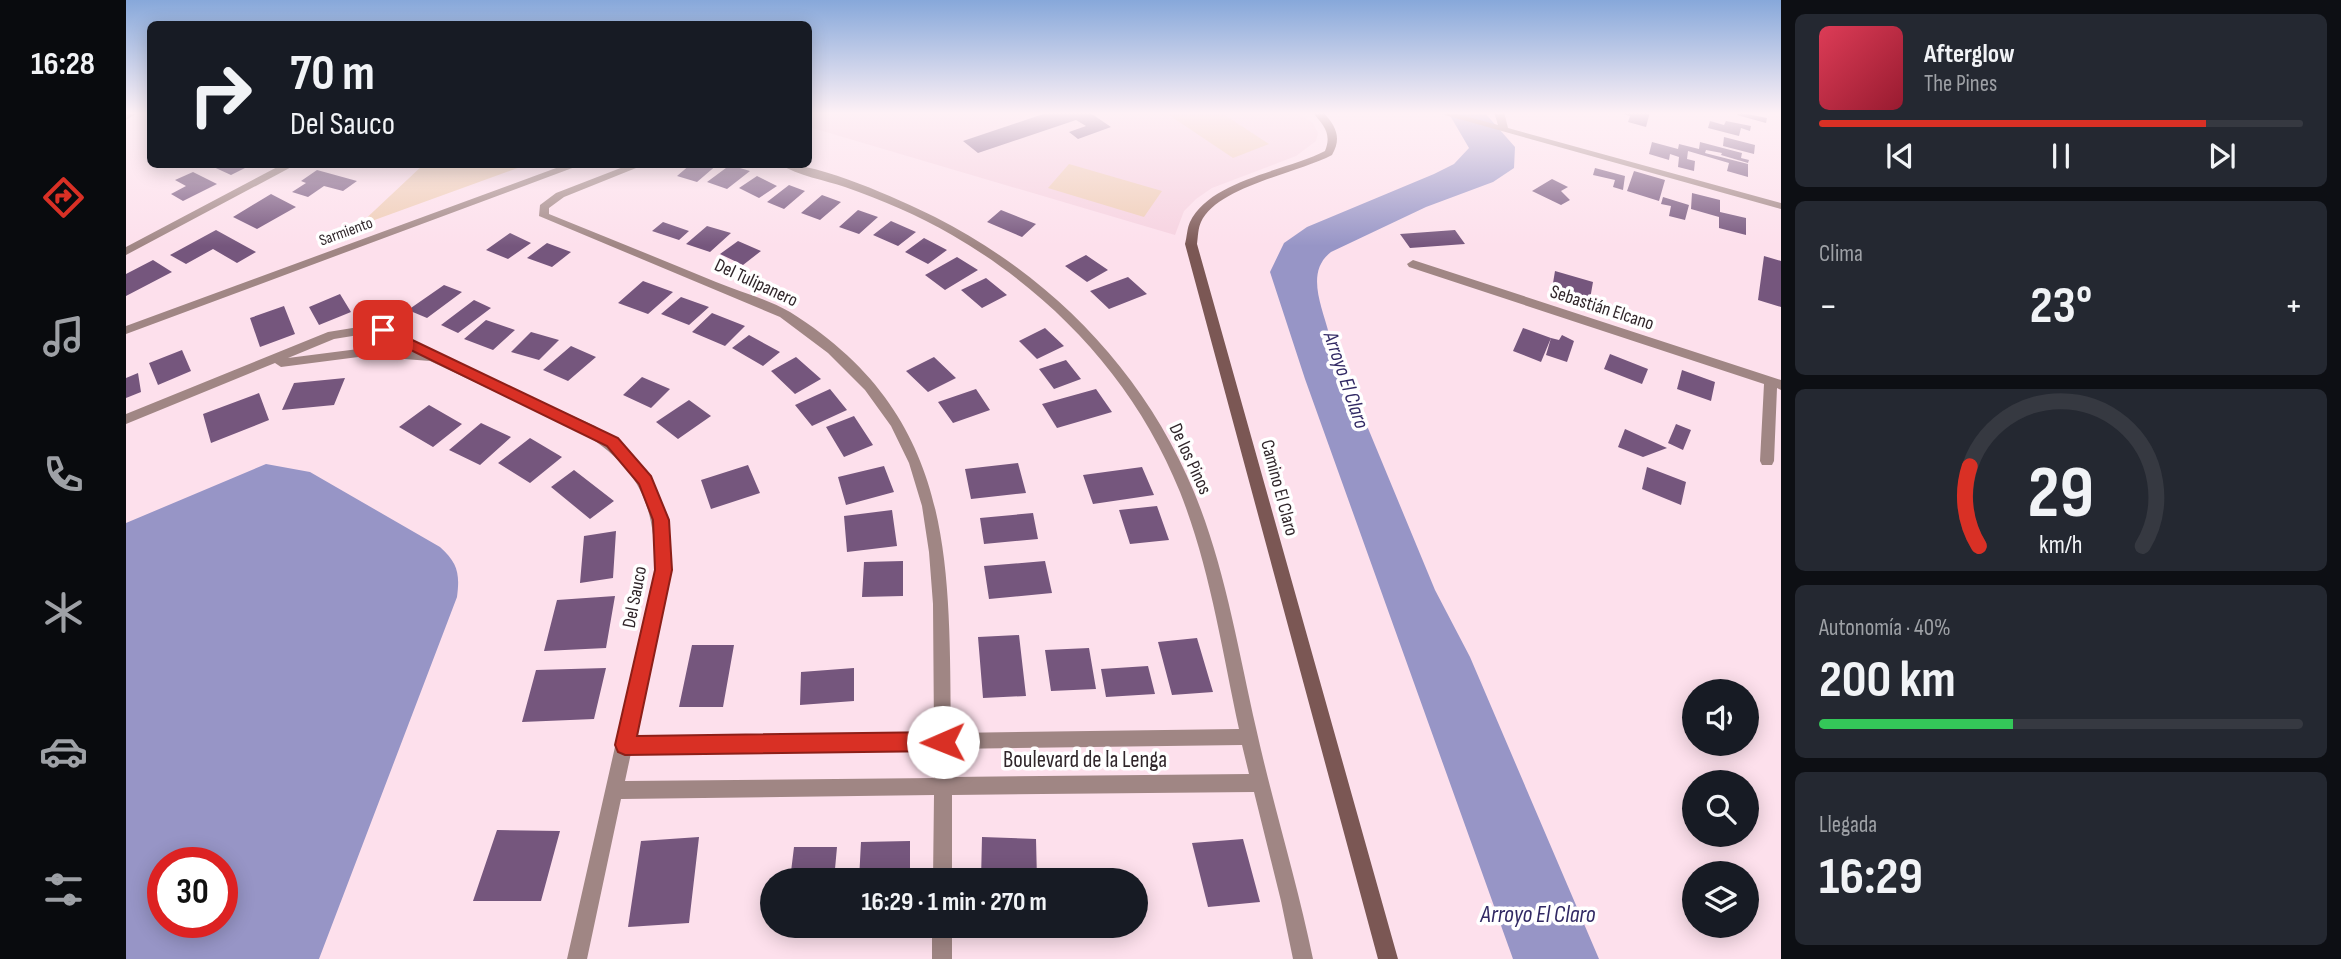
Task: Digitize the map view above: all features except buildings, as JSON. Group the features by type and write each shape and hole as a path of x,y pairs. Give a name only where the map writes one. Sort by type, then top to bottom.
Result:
{"street":[{"name":"Camino El Claro","path":"1320,157 1214,199 1199,214 1191,234 1191,244 1388,959"},
{"path":"1602,157 1781,206"},
{"path":"126,252 284,168"},
{"name":"Sarmiento","path":"126,330 567,168"},
{"name":"Del Tulipanero","path":"630,168 560,195 544,207 544,216 784,314 837,353 880,400 913,456 932,507 940,563 943,868"},
{"name":"De los Pinos","path":"796,168 908,208 978,246 1051,300 1115,368 1161,438 1187,492 1213,571 1249,737 1287,882 1303,959"},
{"name":"Sebastián Elcano","path":"1413,264 1776,384"},
{"name":"Del Sauco","path":"126,419 332,335 359,329 396,335 439,360 612,442 646,481 661,520 663,570 577,959"},
{"name":"Del Sauco","path":"246,371 323,355 366,352 405,353 439,360"},
{"path":"1767,461 1776,384"},
{"name":"Boulevard de la Lenga","path":"625,745 1249,737"},
{"name":"Boulevard de la Lenga","path":"615,790 1260,783"},
{"path":"942,959 943,938"}],"shaded area":[{"path":"910,157 1294,157 1212,188 1184,211 1175,235"},
{"path":"1069,164 1162,191 1144,217 1048,188"},
{"path":"420,168 518,168 358,226"}],"water":[{"name":"Arroyo El Claro","path":"1461,157 1515,157 1514,168 1493,182 1426,207 1331,252 1319,269 1317,279 1320,301 1329,334 1435,590 1470,657 1599,959 1513,959 1305,379 1270,272 1284,243 1307,227 1454,164"},
{"path":"266,464 310,472 440,547 451,558 458,575 457,597 319,959 126,959 126,523"}],"route":[{"path":"383,330 439,360 590,429 612,442 646,481 661,520 663,570 625,745 943,742"}]}
